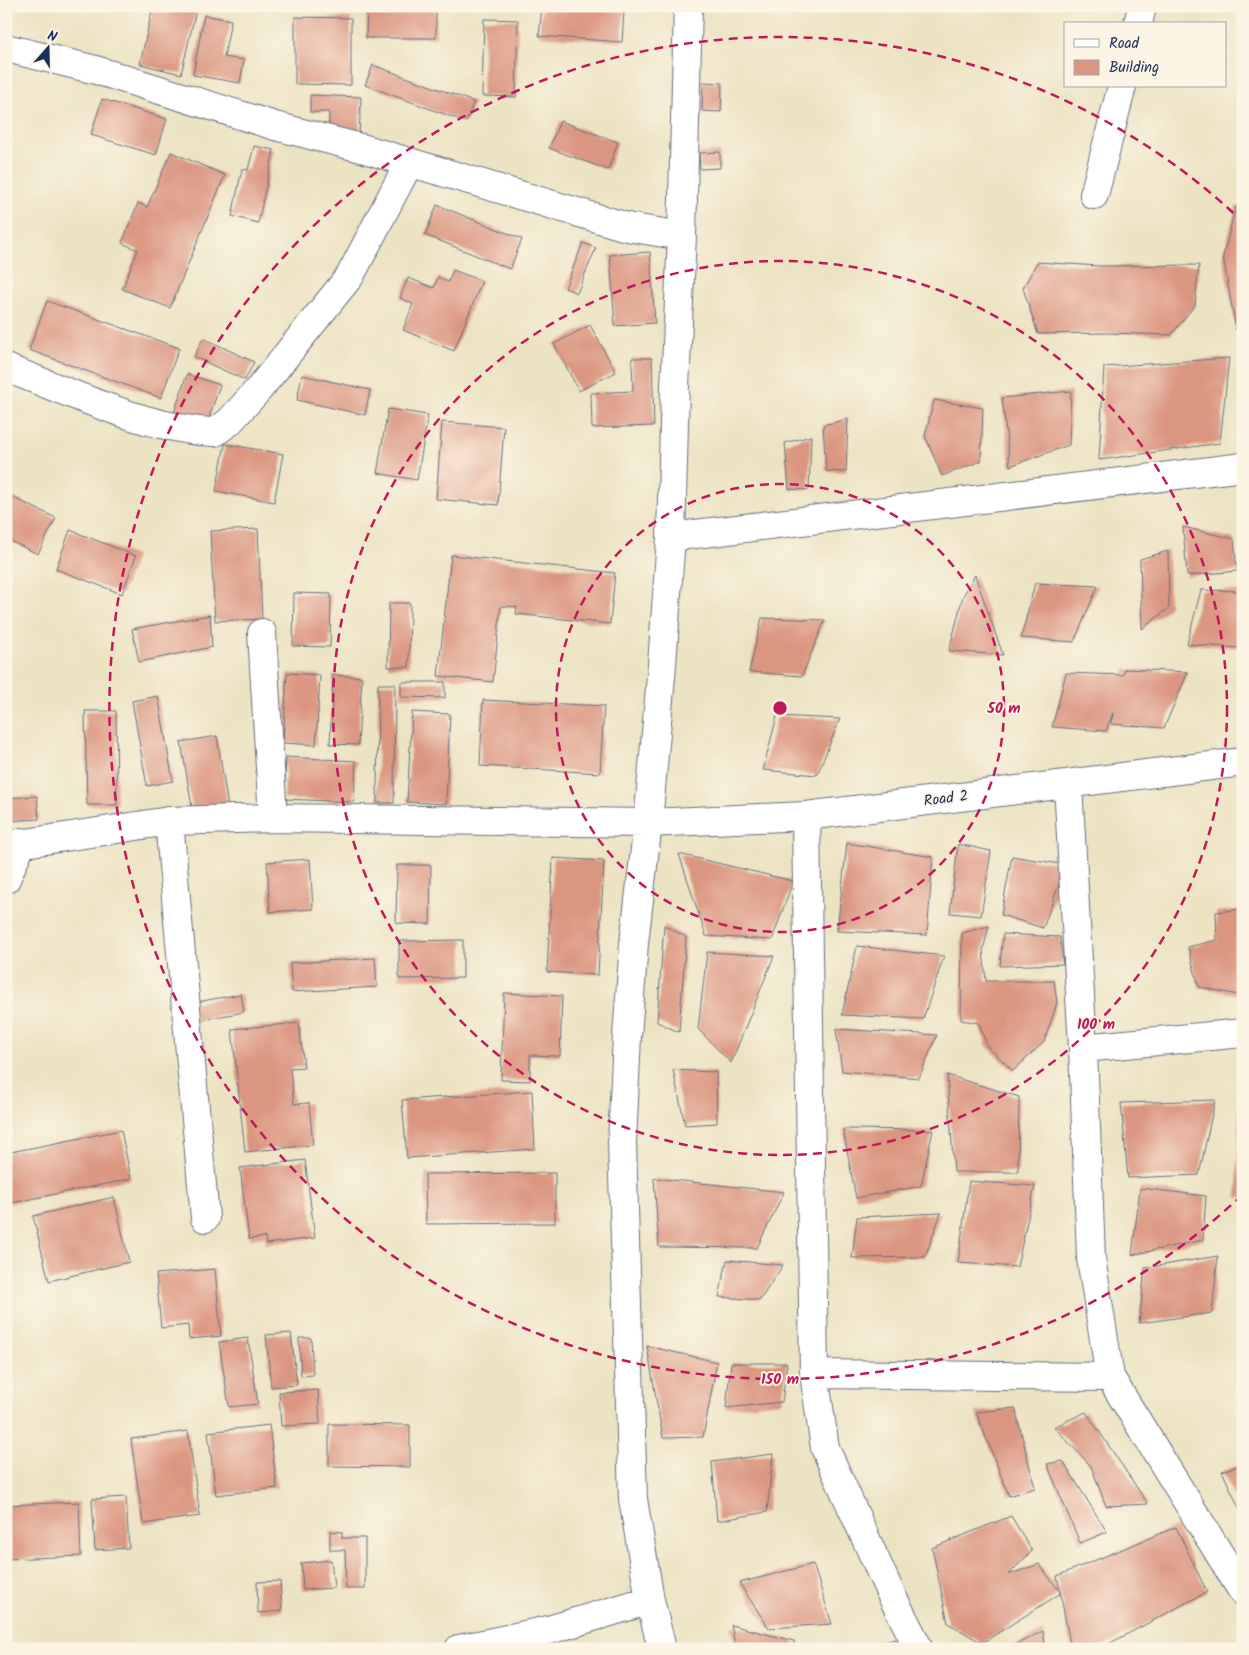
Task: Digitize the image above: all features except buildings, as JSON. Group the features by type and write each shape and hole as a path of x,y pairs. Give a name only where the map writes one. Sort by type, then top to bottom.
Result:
{"street":[{"path":"662,1649 650,1600 633,1499 622,1143 626,1036 634,943 648,823 671,537 688,6"},
{"path":"1138,22 1142,6"},
{"path":"6,48 96,70 275,126 365,149 627,227 682,236"},
{"path":"1094,195 1121,88"},
{"path":"6,368 130,415 195,432 215,432 229,422 259,389 350,276 409,163"},
{"path":"671,537 1243,467"},
{"path":"262,633 273,818"},
{"name":"Road 2","path":"14,844 169,821 273,818 648,823 806,816 1243,762"},
{"path":"1068,784 1083,1048 1091,1258 1110,1377 1243,1592"},
{"path":"806,816 814,1374 825,1448 889,1590 918,1649"},
{"path":"169,821 205,1218"},
{"path":"6,879 14,844"},
{"path":"1083,1048 1243,1033"},
{"path":"814,1374 1110,1377"},
{"path":"459,1649 549,1630 650,1600"}]}
